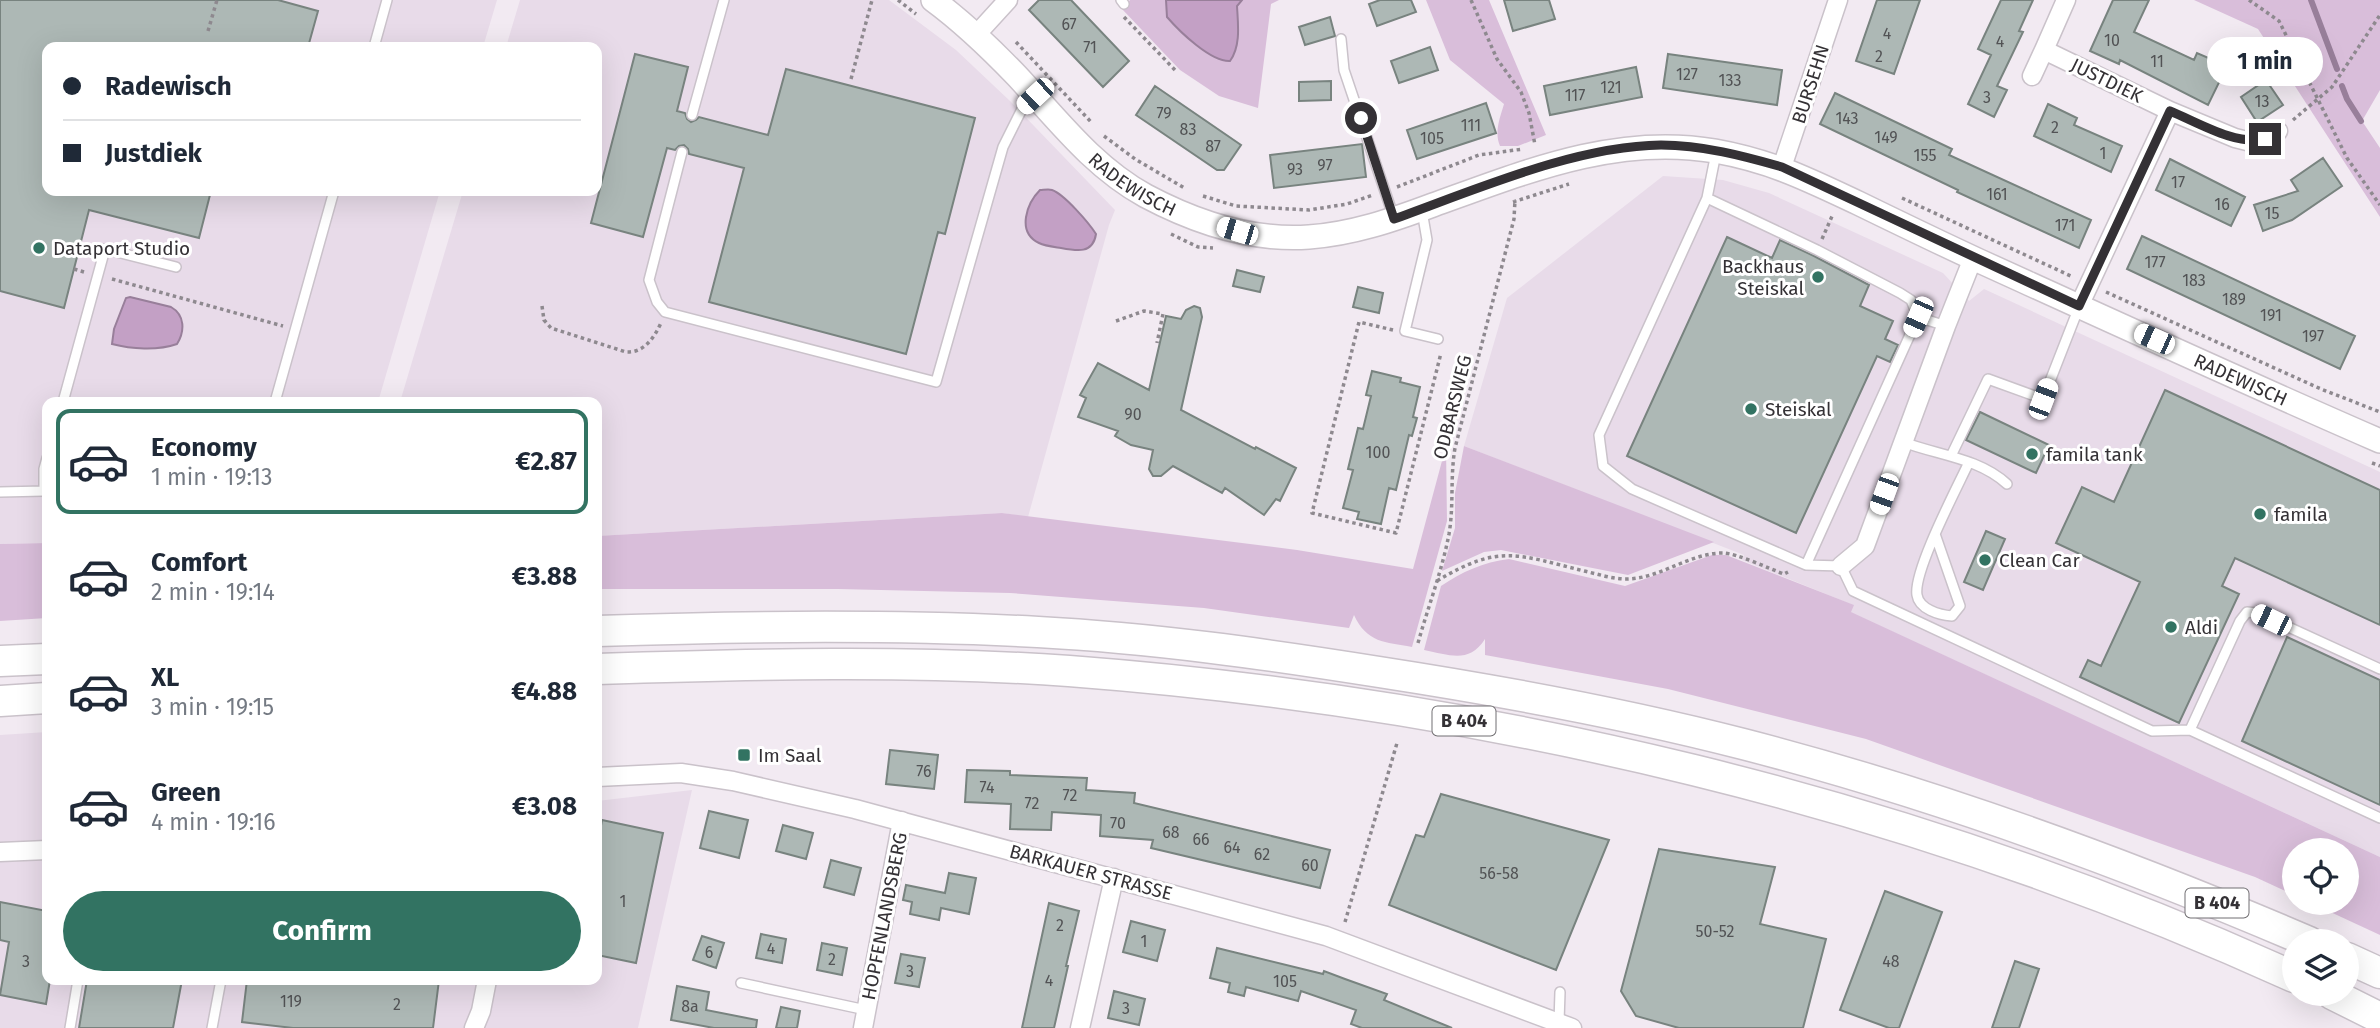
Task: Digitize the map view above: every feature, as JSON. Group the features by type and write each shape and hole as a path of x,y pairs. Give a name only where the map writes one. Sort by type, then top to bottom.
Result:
{"highway":[{"name":"B 404","path":"602,631 754,626 884,626 1040,632 1286,657 1501,691 1744,744 1904,790 2011,824 2124,866 2282,931"},
{"path":"0,662 42,659"},
{"name":"B 404","path":"602,669 848,663 1066,671 1281,694 1486,724 1718,775 1879,821 2118,903 2282,972"},
{"path":"0,701 42,698"},
{"path":"2359,963 2380,973"},
{"path":"2356,1006 2380,1018"}],"street":[{"path":"983,28 1008,0"},
{"name":"BURSEHN","path":"1782,167 1838,0"},
{"path":"2032,76 2066,0"},
{"name":"RADEWISCH","path":"926,8 983,28 1035,96 1089,155 1144,195 1205,222 1258,234 1305,237 1342,233 1394,219 1509,178 1597,153 1632,147 1687,146 1716,151 1782,167 1973,258 2380,441"},
{"name":"JUSTDIEK","path":"2044,50 2170,111 2251,142 2265,139 2278,131"},
{"path":"2079,306 2170,111"},
{"path":"1841,566 1865,546 1973,258"},
{"name":"BARKAUER STRASSE","path":"602,777 681,773 733,781 902,821 1340,941 1566,1025"},
{"name":"HOPFENLANDSBERG","path":"864,1019 902,821"},
{"path":"0,852 42,850"},
{"path":"1080,1028 1114,878"},
{"path":"474,1028 481,1011 486,985"}],"lane":[{"path":"375,42 387,0"},
{"path":"692,115 724,0"},
{"path":"1341,39 1344,70 1394,219"},
{"path":"682,152 649,280 657,302 666,312 936,382 1003,147 1022,109 1035,96"},
{"path":"1716,151 1707,198 1599,435 1603,466 1632,489 1806,565 1841,566 1853,592 2152,731 2190,730 2380,818"},
{"path":"276,397 333,196"},
{"path":"1707,198 1900,293 1911,300 1918,317 1806,565"},
{"path":"1421,209 1427,240 1405,331 1438,339"},
{"path":"64,397 106,249 176,267"},
{"path":"1951,456 1987,379 2043,399 2079,306"},
{"path":"1918,317 1946,326"},
{"path":"1903,442 1969,462 2000,477 2007,484"},
{"path":"1935,534 1960,606 1952,616 1942,615 1923,606 1917,596 1918,582 1935,534 1969,462"},
{"path":"0,492 42,491"},
{"path":"2190,730 2240,621 2247,612 2258,613 2380,669"},
{"name":"HOPFENLANDSBERG","path":"741,983 864,1019"},
{"path":"70,1028 77,985"},
{"path":"212,1028 220,985"},
{"path":"1560,992 1566,1025"}],"path":[{"path":"208,31 217,0"},
{"path":"851,79 872,0"},
{"path":"898,0 926,8"},
{"path":"1201,195 1236,206 1309,210 1347,204 1479,155 1535,145 1529,113 1521,92 1497,59 1471,0"},
{"path":"2249,0 2279,21 2347,158 2380,205"},
{"path":"1123,15 1175,70"},
{"path":"2278,131 2332,87 2380,15"},
{"path":"983,28 1019,45 1092,123"},
{"path":"1101,133 1135,159 1189,192"},
{"name":"ODBARSWEG","path":"1418,643 1450,527 1451,472 1455,448 1514,219 1515,201 1509,178"},
{"path":"1503,205 1581,181"},
{"path":"1902,198 2321,390 2380,412"},
{"path":"1817,250 1834,212"},
{"path":"1160,229 1198,247 1220,249"},
{"path":"74,269 296,330"},
{"path":"542,306 544,320 551,328 633,352 650,342 666,312"},
{"path":"1116,321 1144,311 1163,314 1157,343"},
{"path":"1405,331 1359,322 1312,513 1396,533 1443,343 1438,339"},
{"path":"2362,458 2380,466"},
{"path":"1436,582 1468,564 1503,554 1627,579 1645,577 1695,558 1725,553 1784,574 1806,565"},
{"path":"1340,941 1397,743"}],"shaded area":[{"path":"0,0 497,0 484,42 42,42 42,196 439,196 379,397 42,397 42,543 0,544"},
{"path":"520,0 889,0 956,50 1010,101 1115,210 1028,517 1002,513 602,536 602,397 401,397 462,196 602,196 602,42 507,42"},
{"path":"1130,0 1166,0 1167,17 1238,34 1237,6 1242,0 1279,0 1271,4 1258,108 1219,96 1180,70 1122,9"},
{"path":"1166,0 1242,0 1237,6 1237,42 1230,61 1214,57 1205,51 1167,17"},
{"path":"1426,0 1489,0 1546,135 1518,146 1500,146 1498,130 1504,104 1450,60"},
{"path":"2194,0 2380,0 2380,90 2362,121 2380,148 2380,217 2258,29"},
{"path":"1663,176 1723,180 1769,193 1943,273 1969,301 1984,289 2380,472 2380,857 2359,847 2359,838 2339,838 1850,612 1853,605 1742,560 1744,555 1464,446 1507,298"},
{"path":"1040,190 1057,193 1076,209 1096,234 1092,245 1083,250 1073,250 1044,245 1032,238 1026,225 1026,217 1031,202"},
{"path":"126,298 176,310 182,324 177,344 144,348 112,344 114,329"},
{"path":"1446,446 1447,521 1412,647 1378,640 1365,631 1354,615 1349,628 1204,608 1010,593 838,589 602,589 602,536 1002,513 1297,550 1413,569"},
{"path":"1464,446 1714,542 1628,575 1501,550 1484,552 1442,571 1455,528 1455,493"},
{"path":"42,543 42,618 0,621 0,544"},
{"path":"1712,555 1726,555 1854,605 1851,612 2339,838 2282,838 2282,889 2255,877 1866,739 1668,689 1485,655 1485,639 1479,647 1466,655 1424,650 1441,586 1482,565 1509,559 1625,586"},
{"path":"42,732 42,985 602,985 602,800 692,790 638,1028 0,1028 0,735"},
{"path":"2359,847 2380,857 2380,935 2337,915 2359,915"}],"building":[{"path":"0,0 278,0 318,11 309,42 42,42 42,196 210,196 199,238 89,210 64,308 0,291"},
{"path":"1039,0 1071,0 1129,61 1103,87 1029,10"},
{"path":"1380,0 1411,0 1416,12 1377,26 1369,4"},
{"path":"1504,0 1549,0 1555,19 1513,31"},
{"path":"1877,0 1920,0 1894,74 1856,61"},
{"path":"2001,0 2033,0 2019,31 2023,32 1997,86 2007,90 1994,117 1968,104 1991,55 1978,49"},
{"path":"2113,0 2149,0 2134,32 2194,60 2197,53 2227,66 2208,105 2120,60 2119,64 2090,51"},
{"path":"1330,17 1335,36 1305,45 1299,27"},
{"path":"1430,47 1438,70 1399,83 1391,61"},
{"path":"635,54 688,67 677,111 685,113 691,122 699,117 768,135 786,69 975,118 945,234 938,232 906,354 709,302 744,168 689,154 684,145 675,150 667,148 643,237 591,223 598,196 602,196 602,181"},
{"path":"1668,54 1782,70 1777,105 1663,88"},
{"path":"1636,67 1642,97 1550,115 1544,86"},
{"path":"2266,80 2283,105 2257,122 2241,97"},
{"path":"1331,81 1331,100 1299,101 1299,82"},
{"path":"1155,86 1241,145 1224,170 1217,170 1136,115"},
{"path":"1835,93 1952,149 1949,155 2091,220 2079,248 1957,192 1958,190 1820,124"},
{"path":"1486,103 1496,133 1417,159 1407,130"},
{"path":"2048,104 2077,118 2074,125 2122,146 2111,172 2034,136"},
{"path":"1362,144 1366,177 1274,188 1270,155"},
{"path":"2323,158 2342,186 2292,220 2263,231 2254,205 2298,191 2291,180"},
{"path":"2170,159 2245,197 2231,226 2156,190"},
{"path":"2142,236 2355,336 2340,369 2127,269"},
{"name":"Steiskal","path":"1727,237 1772,258 1780,240 1814,256 1869,285 1860,306 1893,321 1885,339 1898,345 1890,362 1877,356 1796,533 1627,456"},
{"path":"1237,270 1264,277 1260,292 1233,286"},
{"path":"1358,287 1383,293 1379,313 1353,307"},
{"path":"1194,306 1200,308 1202,317 1181,410 1296,468 1280,501 1276,499 1264,515 1225,488 1222,493 1173,466 1161,476 1153,476 1149,469 1153,450 1131,445 1115,436 1118,431 1078,417 1086,398 1080,395 1098,363 1149,390 1166,316 1181,319 1186,310"},
{"path":"1372,371 1401,378 1400,382 1420,387 1412,436 1409,435 1396,490 1389,488 1381,524 1357,519 1359,512 1343,508 1353,470 1348,469 1358,428 1363,429 1371,396 1366,395"},
{"path":"2165,390 2380,490 2380,625 2235,558 2222,586 2239,594 2179,723 2080,677 2088,660 2101,666 2140,582 2056,543 2082,487 2114,502"},
{"path":"1980,412 2049,445 2036,473 1966,440"},
{"name":"Clean Car","path":"1986,531 2005,539 1983,590 1964,582"},
{"path":"2287,637 2380,680 2380,805 2242,741"},
{"path":"890,750 938,755 934,789 886,784"},
{"path":"967,770 1010,771 1010,775 1087,778 1086,790 1135,793 1134,803 1330,850 1320,888 1151,848 1153,840 1100,836 1101,815 1052,812 1051,830 1010,829 1011,804 965,802"},
{"path":"1441,794 1609,840 1556,970 1389,905 1416,835 1424,837"},
{"path":"709,811 748,820 739,858 700,848"},
{"path":"602,820 663,833 636,963 602,956"},
{"path":"783,825 813,833 806,859 776,851"},
{"path":"1659,849 1775,867 1760,924 1826,939 1803,1028 1679,1028 1636,1016 1621,991"},
{"path":"831,860 861,868 854,895 824,887"},
{"path":"949,873 976,878 969,914 941,908 939,920 910,914 912,902 903,900 906,885 945,893"},
{"path":"1885,891 1942,912 1899,1028 1889,1028 1840,1010"},
{"path":"0,902 42,910 42,985 49,985 46,1004 0,995 9,942 0,940"},
{"path":"1049,903 1079,911 1068,966 1054,1028 1022,1028"},
{"path":"1131,921 1165,930 1157,961 1123,952"},
{"path":"761,934 786,939 782,963 756,958"},
{"path":"702,936 724,943 716,968 693,960"},
{"path":"822,943 847,948 842,975 817,970"},
{"path":"1217,948 1323,974 1324,971 1387,994 1384,1000 1452,1028 1362,1028 1351,1024 1356,1010 1301,991 1298,1001 1246,987 1244,996 1228,992 1230,983 1210,978"},
{"path":"901,954 925,958 919,987 895,983"},
{"path":"2015,961 2039,969 2019,1028 1992,1028"},
{"path":"86,985 181,985 173,1028 79,1028"},
{"path":"246,985 438,985 433,1028 293,1028 242,1022"},
{"path":"677,986 709,992 706,1010 757,1020 756,1028 714,1028 671,1020"},
{"path":"1114,991 1145,999 1139,1025 1108,1018"},
{"path":"781,1007 800,1011 797,1028 776,1028"}],"waterway":[{"path":"2311,0 2337,69"},
{"path":"2342,86 2361,121"}],"place":[{"name":"Dataport Studio","path":"39,248"},
{"name":"Backhaus Steiskal","path":"1818,277"},
{"name":"Steiskal","path":"1751,409"},
{"name":"famila tank","path":"2032,454"},
{"name":"famila","path":"2260,514"},
{"name":"Clean Car","path":"1985,560"},
{"name":"Aldi","path":"2171,627"},
{"name":"Im Saal","path":"744,755"}],"route":[{"path":"1361,118 1394,219 1509,178 1597,153 1632,147 1687,146 1782,167 2079,306 2170,111 2235,138 2251,142 2265,139"}]}
